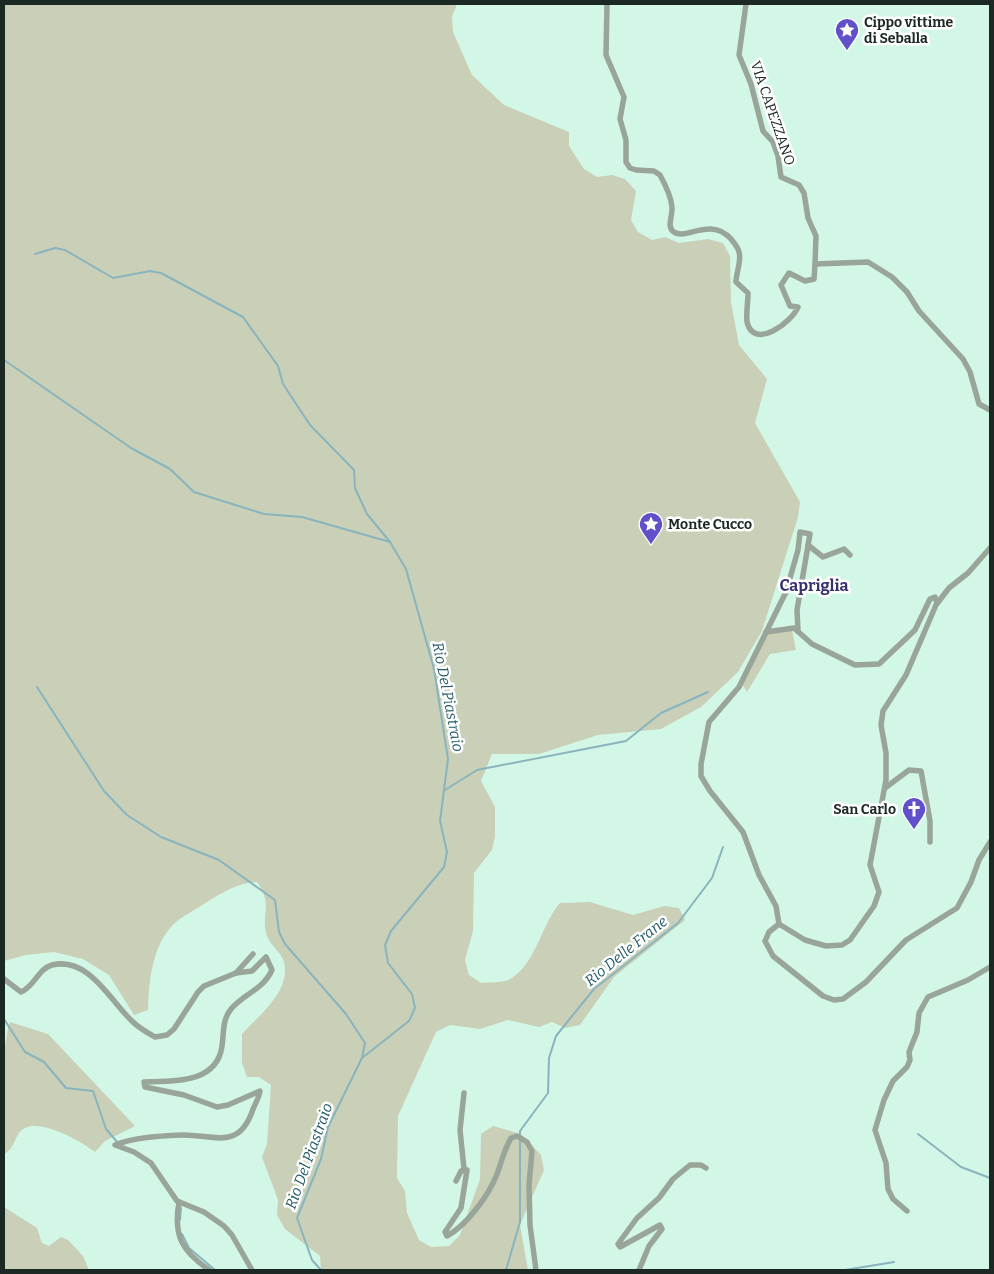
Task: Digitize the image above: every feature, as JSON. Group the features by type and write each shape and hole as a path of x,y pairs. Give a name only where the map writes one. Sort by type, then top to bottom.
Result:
{"street":[{"path":"607,4 606,55 624,97 620,119 626,140 626,162 636,170 654,171 660,175 672,207 670,227 673,232 678,234 708,228 718,230 735,244 740,252 736,282 748,294 748,323 755,333 769,334 796,313 798,307 790,306 781,285 789,273 805,281 814,279 815,264 868,262 892,277 907,292 919,310 963,359 970,372 979,404 990,410"},
{"name":"VIA CAPEZZANO","path":"746,4 739,55 751,84 763,131 773,142 778,156 781,177 799,185 804,193 808,218 816,236 815,264"},
{"path":"779,924 776,906 759,875 743,832 710,791 701,776 701,764 709,722 739,687 786,592 798,550 800,532 810,534 797,610 798,631"},
{"path":"808,545 823,557 844,549 850,554"},
{"path":"779,924 785,926 798,937 826,946 844,944 850,940 874,906 880,892 870,866 885,788 886,753 881,716 906,674 936,605 949,588 968,572 990,548"},
{"path":"766,632 794,628 812,644 855,665 879,664 915,630 930,599 935,597 937,599 936,605"},
{"path":"885,788 909,770 921,771 930,821 930,842"},
{"path":"779,924 769,932 765,941 772,956 829,999 843,999 866,982 906,940 957,908 971,882 979,860 990,842"},
{"path":"236,973 253,954"},
{"path":"4,979 20,992 27,989 46,967 54,964 83,970 94,979 134,1023 156,1036 167,1034 174,1029 204,986 236,973 252,971 266,958 270,962 272,970 263,985 232,1007 227,1015 220,1058 204,1073 188,1080 174,1083 144,1082 145,1087 151,1089 184,1095 217,1106 228,1105 260,1091 248,1122 234,1136 222,1139 185,1135 135,1140 114,1145 134,1152 150,1163 160,1174 171,1195 179,1202 204,1212 224,1226 232,1235 252,1270"},
{"path":"907,1210 893,1199 888,1189 886,1163 875,1130 884,1100 893,1082 907,1067 910,1060 909,1052 916,1032 918,1013 928,997 968,980 990,967"},
{"path":"464,1093 460,1130 464,1169 467,1170 468,1178 461,1208 445,1232 447,1236 469,1220 496,1176 504,1149 511,1138 517,1136 527,1142 533,1157 529,1185 529,1217 536,1270"},
{"path":"639,1270 649,1246 662,1229 660,1225 620,1247 618,1244 637,1218 659,1198 673,1179 690,1165 701,1165 706,1168"},
{"path":"456,1181 464,1169"},
{"path":"179,1202 176,1227 182,1245 194,1259 209,1270"}],"green space":[{"path":"4,4 457,4 452,17 453,32 472,75 504,105 569,132 569,146 584,169 597,177 612,175 625,179 636,191 631,220 638,232 652,240 665,237 679,243 708,239 723,243 730,256 731,302 739,345 767,379 755,423 800,502 798,517 762,631 738,672 701,707 661,729 598,735 539,754 492,754 481,781 495,807 495,836 492,850 474,873 473,931 465,960 469,975 481,983 509,980 520,971 533,953 548,922 560,903 590,902 633,915 664,906 679,908 685,920 614,977 580,1025 565,1028 552,1022 539,1027 508,1020 480,1029 450,1025 436,1032 398,1116 397,1178 405,1191 407,1213 419,1240 431,1247 449,1246 460,1235 480,1179 481,1134 493,1126 521,1134 541,1155 544,1170 520,1225 528,1270 321,1270 320,1256 285,1229 277,1215 278,1200 262,1157 267,1144 271,1085 259,1077 247,1077 242,1063 242,1034 279,992 285,973 283,958 267,936 265,929 265,897 257,882 243,884 225,892 175,923 161,941 153,964 148,1010 134,1015 109,975 83,959 54,952 26,955 4,961"},
{"path":"792,630 796,650 770,654 747,692 742,684 766,634"},
{"path":"10,1022 48,1034 135,1126 105,1141 95,1152 58,1131 36,1126 27,1127 20,1132 12,1147 4,1154 4,1050"},
{"path":"4,1207 37,1228 42,1243 49,1246 61,1237 68,1240 83,1256 89,1270 4,1270"}],"waterway":[{"name":"Rio Del Piastraio","path":"35,254 55,248 65,250 113,278 150,271 161,273 243,317 278,366 283,384 310,425 354,470 355,488 367,514 390,542 406,569 434,669 448,759 440,821 447,852 444,867 391,931 385,945 388,963 412,994 415,1008 409,1021 362,1058 328,1127 321,1159 297,1218 312,1260 321,1270"},
{"path":"4,360 131,448 170,469 194,492 264,514 302,517 390,542"},
{"path":"37,687 104,791 127,815 161,837 219,860 275,900 279,932 285,944 346,1014 365,1043 362,1058"},
{"path":"445,790 477,770 626,741 661,713 708,692"},
{"name":"Rio Delle Frane","path":"506,1270 520,1222 520,1131 548,1093 549,1058 556,1036 594,989 678,923 712,878 723,847"},
{"path":"4,1019 25,1052 44,1062 66,1088 93,1091 106,1129 118,1143"},
{"path":"918,1134 961,1167 990,1178"},
{"path":"180,1220 181,1208"},
{"path":"182,1234 189,1248 215,1270"},
{"path":"845,1270 894,1262"}],"place":[{"name":"Cippo vittime di Seballa","path":"847,51"},
{"name":"Monte Cucco","path":"651,545"},
{"name":"San Carlo","path":"914,830"}],"district":[{"name":"Capriglia","path":"814,585"}]}
